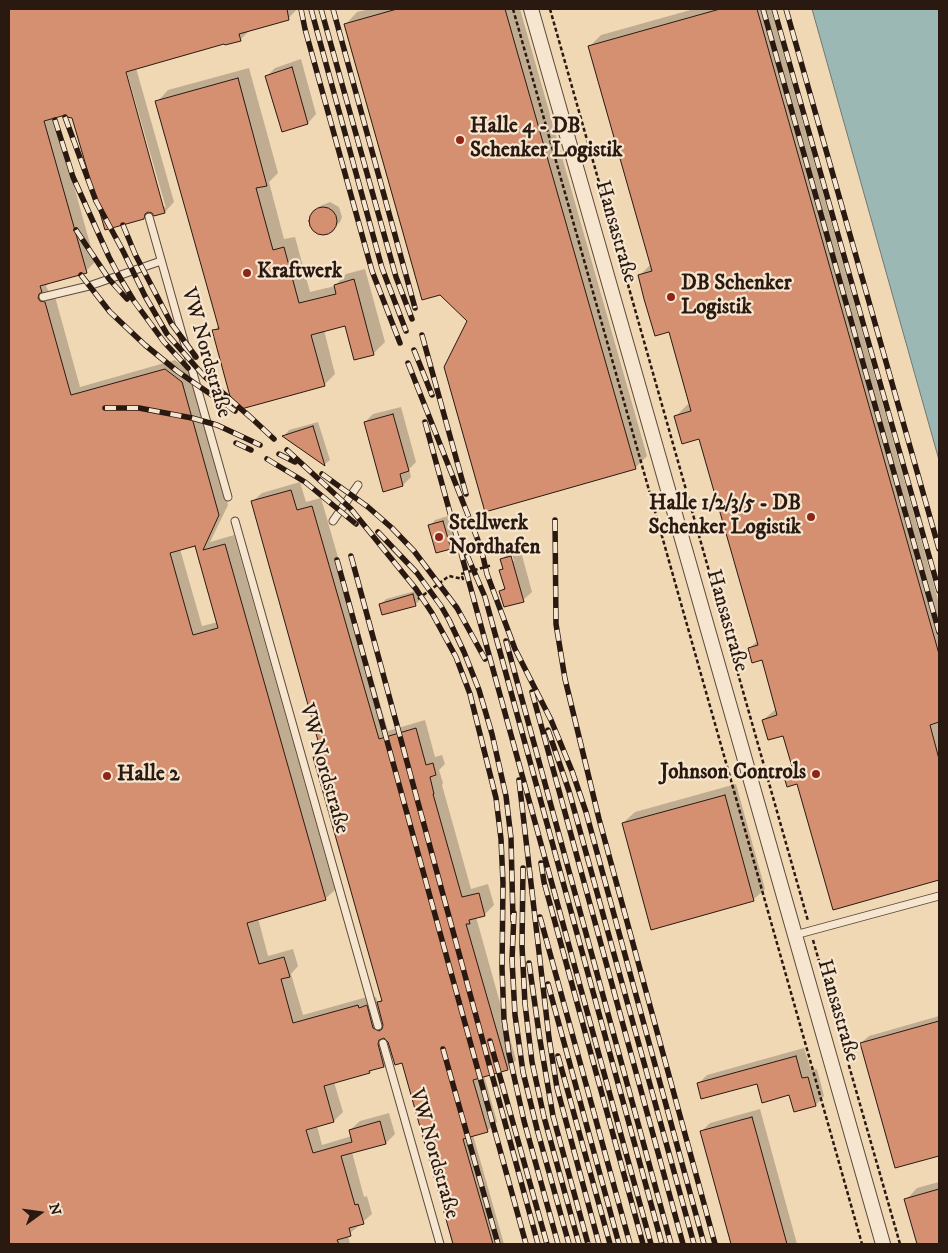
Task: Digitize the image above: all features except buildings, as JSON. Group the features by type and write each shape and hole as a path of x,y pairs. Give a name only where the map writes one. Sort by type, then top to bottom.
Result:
{"street":[{"name":"Hansastraße","path":"531,9 883,1244"}],"lane":[{"name":"VW Nordstraße","path":"149,217 228,497"},
{"path":"43,297 89,286 161,261"},
{"path":"333,521 358,484"},
{"name":"VW Nordstraße","path":"234,521 378,1026"},
{"path":"795,936 939,896"},
{"name":"VW Nordstraße","path":"384,1043 440,1244"}],"path":[{"path":"513,9 862,1244"},
{"path":"550,9 900,1244"},
{"path":"418,599 449,576 463,579 462,574 492,565"}],"water":[{"path":"812,9 939,9 939,460"}],"railway":[{"path":"301,9 372,271 400,343"},
{"path":"311,9 382,268 406,331"},
{"path":"321,9 396,277 412,319"},
{"path":"333,9 415,308"},
{"path":"763,9 939,632"},
{"path":"774,9 939,591"},
{"path":"786,9 939,549"},
{"path":"65,117 96,201 145,296 167,334 204,376 250,417"},
{"path":"55,120 73,177 119,276 134,301 164,342 188,368"},
{"path":"123,225 135,254 171,323 196,357"},
{"path":"76,230 109,279 127,299"},
{"path":"81,275 110,312 145,345 177,371 235,411"},
{"path":"422,335 466,494"},
{"path":"414,350 432,395"},
{"path":"408,363 481,548 487,574 515,649 551,720 586,812 704,1244"},
{"path":"105,408 139,408 192,418 217,425 260,445"},
{"path":"246,413 274,439"},
{"path":"425,422 651,1244"},
{"path":"236,443 251,450"},
{"path":"287,450 351,509 416,589 432,613 456,657 470,694 496,798 501,839 503,883 502,968 504,1019 509,1054 524,1121 558,1244"},
{"path":"279,454 295,462"},
{"path":"267,459 305,482 356,524"},
{"path":"322,474 368,507 414,551 457,608 485,659"},
{"path":"555,520 556,624 565,679 599,819 715,1244"},
{"path":"378,532 417,573 441,606 464,652 479,690 492,734 506,796 511,838 513,921"},
{"path":"467,555 485,597 662,1244"},
{"path":"351,556 538,1244"},
{"path":"337,560 526,1244"},
{"path":"506,641 671,1244"},
{"path":"532,692 683,1244"},
{"path":"548,730 569,791 694,1244"},
{"path":"519,780 549,1038 557,1088 599,1244"},
{"path":"541,863 544,882 643,1244"},
{"path":"523,868 522,946 525,1004 532,1062 544,1117 579,1244"},
{"path":"514,913 512,960 515,1015 523,1072 569,1244"},
{"path":"540,917 630,1244"},
{"path":"529,963 553,1116 588,1244"},
{"path":"548,984 619,1244"},
{"path":"490,1041 547,1244"},
{"path":"443,1049 498,1244"},
{"path":"558,1056 610,1244"}],"place":[{"name":"Halle 4 - DB Schenker Logistik","path":"460,140"},
{"name":"Kraftwerk","path":"247,273"},
{"name":"DB Schenker Logistik","path":"671,297"},
{"name":"Halle 1/2/3/5 - DB Schenker Logistik","path":"811,517"},
{"name":"Stellwerk Nordhafen","path":"439,537"},
{"name":"Johnson Controls","path":"816,774"},
{"name":"Halle 2","path":"107,776"}]}
